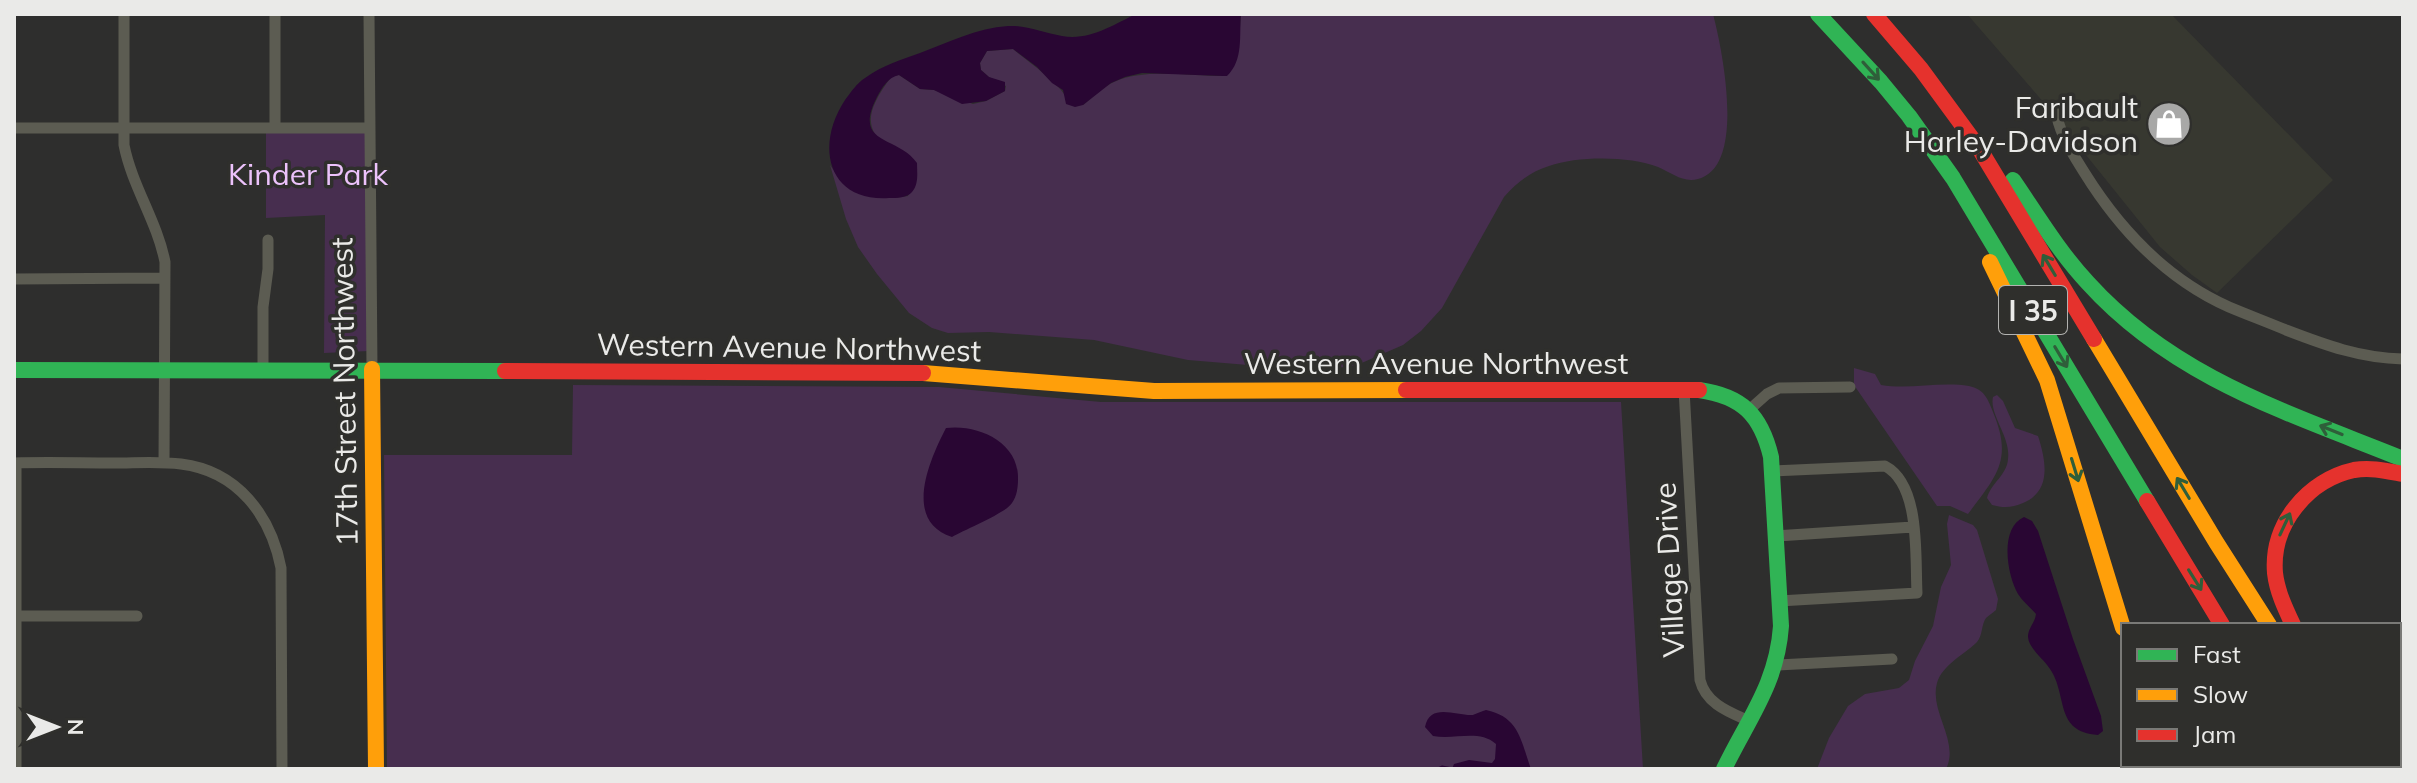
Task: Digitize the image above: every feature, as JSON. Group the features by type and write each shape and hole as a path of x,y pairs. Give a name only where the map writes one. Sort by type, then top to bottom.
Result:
{"main road":[{"name":"I 35","path":"1818,14 1881,82 1929,145 1978,218 2221,623"},
{"name":"I 35","path":"1876,16 1921,69 1979,148 2268,623"},
{"path":"1876,16 1961,110 2059,249 2088,284 2120,315 2193,369 2233,390 2403,459"},
{"path":"1929,145 2005,291 2047,380 2121,623"},
{"name":"17th Street Northwest","path":"372,369 376,769"},
{"name":"Western Avenue Northwest","path":"14,370 923,372 1088,389 1154,391 1684,389 1721,394 1749,410"},
{"path":"1724,769 1777,665 1781,644 1772,471 1767,440 1749,410"},
{"path":"2292,623 2277,588 2275,569 2276,549 2289,514 2301,499 2332,476 2369,468 2403,474"}],"street":[{"path":"124,14 127,162 162,246 165,278 164,463"},
{"path":"275,14 275,128"},
{"name":"17th Street Northwest","path":"369,14 372,369"},
{"path":"2055,106 2057,122 2067,145 2095,190 2130,236 2177,277 2228,307 2333,348 2368,357 2403,359"},
{"path":"14,128 369,128"},
{"path":"263,370 263,307 268,240"},
{"path":"14,279 165,278"},
{"path":"1749,410 1779,388 1850,387"},
{"name":"Village Drive","path":"1684,389 1700,680 1714,703 1749,721"},
{"path":"16,769 15,463 185,464 226,480 257,509 270,528 281,568 282,769"},
{"path":"1772,471 1885,466 1894,472 1910,497 1917,593 1779,601"},
{"path":"1776,536 1913,527"},
{"path":"15,616 137,616"},
{"path":"1777,665 1892,659"}],"shaded area":[{"path":"1136,14 1241,14 1236,63 1227,76 1142,73 1125,77 1111,83 1083,105 1075,107 1066,104 1063,90 1013,49 987,51 980,63 981,70 989,77 1005,82 1005,91 986,101 962,104 934,90 920,89 899,75 889,80 877,97 870,124 874,132 909,154 917,163 917,182 910,194 895,198 868,197 852,191 840,181 832,167 830,135 845,100 862,80 892,63 997,27 1015,26 1072,37 1100,31"},
{"path":"1967,14 2171,14 2333,180 2217,293 2160,247 2045,104"},
{"path":"946,428 971,429 994,438 1012,455 1018,479 1016,494 1008,507 952,537 937,529 928,518 924,504 928,472"},
{"path":"2024,517 2032,521 2038,531 2101,716 2103,731 2098,735 2074,727 2068,720 2055,679 2029,641 2028,634 2036,614 2020,597 2008,564 2011,531"},
{"path":"1486,710 1506,718 1513,725 1531,769 1452,769 1454,764 1469,760 1492,763 1496,744 1482,737 1433,736 1425,727 1428,719 1438,712 1473,715"}],"green space":[{"path":"1241,14 1713,14 1727,105 1727,130 1722,153 1713,170 1693,180 1682,179 1646,163 1618,159 1574,160 1536,171 1504,197 1442,308 1421,331 1403,345 1357,365 1324,370 1188,360 1094,340 989,332 948,333 932,328 909,313 858,247 830,165 854,189 885,198 908,196 917,176 880,142 871,122 879,94 892,76 899,75 920,89 934,90 973,104 1005,91 1006,86 981,70 980,63 987,51 1013,49 1051,80 1067,99 1083,105 1114,82 1138,75 1223,76 1240,27"},
{"name":"Kinder Park","path":"266,132 365,132 369,351 324,353 325,215 266,218"},
{"path":"1854,368 1875,374 1881,385 1958,385 1974,387 1985,395 1999,429 2002,455 1994,477 1968,514 1950,506 1937,506 1854,385"},
{"path":"573,385 939,387 1101,402 1621,402 1643,769 387,769 384,455 572,455"},
{"path":"1997,395 2015,428 2038,436 2043,455 2043,483 2039,491 2032,498 2011,507 1992,505 1987,498 2005,470 2008,459 2006,443 1994,411 1993,397"},
{"path":"1949,515 1973,525 1977,530 1998,599 1996,610 1986,618 1977,642 1949,665 1937,683 1937,705 1949,748 1946,769 1817,769 1829,738 1848,706 1865,694 1899,688 1909,680 1933,626 1941,587 1951,565"}],"waterway":[{"path":"1438,769 1452,769"}],"traffic: fast":[{"path":"1818,14 1909,116 1953,178 2147,501"},
{"path":"2013,180 2077,271 2122,316 2157,344 2235,389 2403,459"},
{"path":"14,370 505,371"},
{"path":"1699,390 1727,397 1747,410 1762,430 1771,457 1781,626 1778,647 1768,684 1724,769"}],"traffic: slow":[{"path":"1990,262 2047,380 2121,623"},
{"path":"2094,339 2268,623"},
{"path":"372,369 376,769"},
{"path":"923,373 1154,391 1406,390"}],"traffic: jam":[{"path":"1874,14 1921,69 1979,148 2094,339"},
{"path":"505,371 923,373"},
{"path":"1406,390 1699,390"},
{"path":"2292,623 2278,586 2275,555 2279,538 2296,507 2322,483 2337,475 2373,469 2403,474"},
{"path":"2147,501 2221,623"}],"place":[{"name":"Faribault Harley-Davidson","path":"2169,124"}]}
